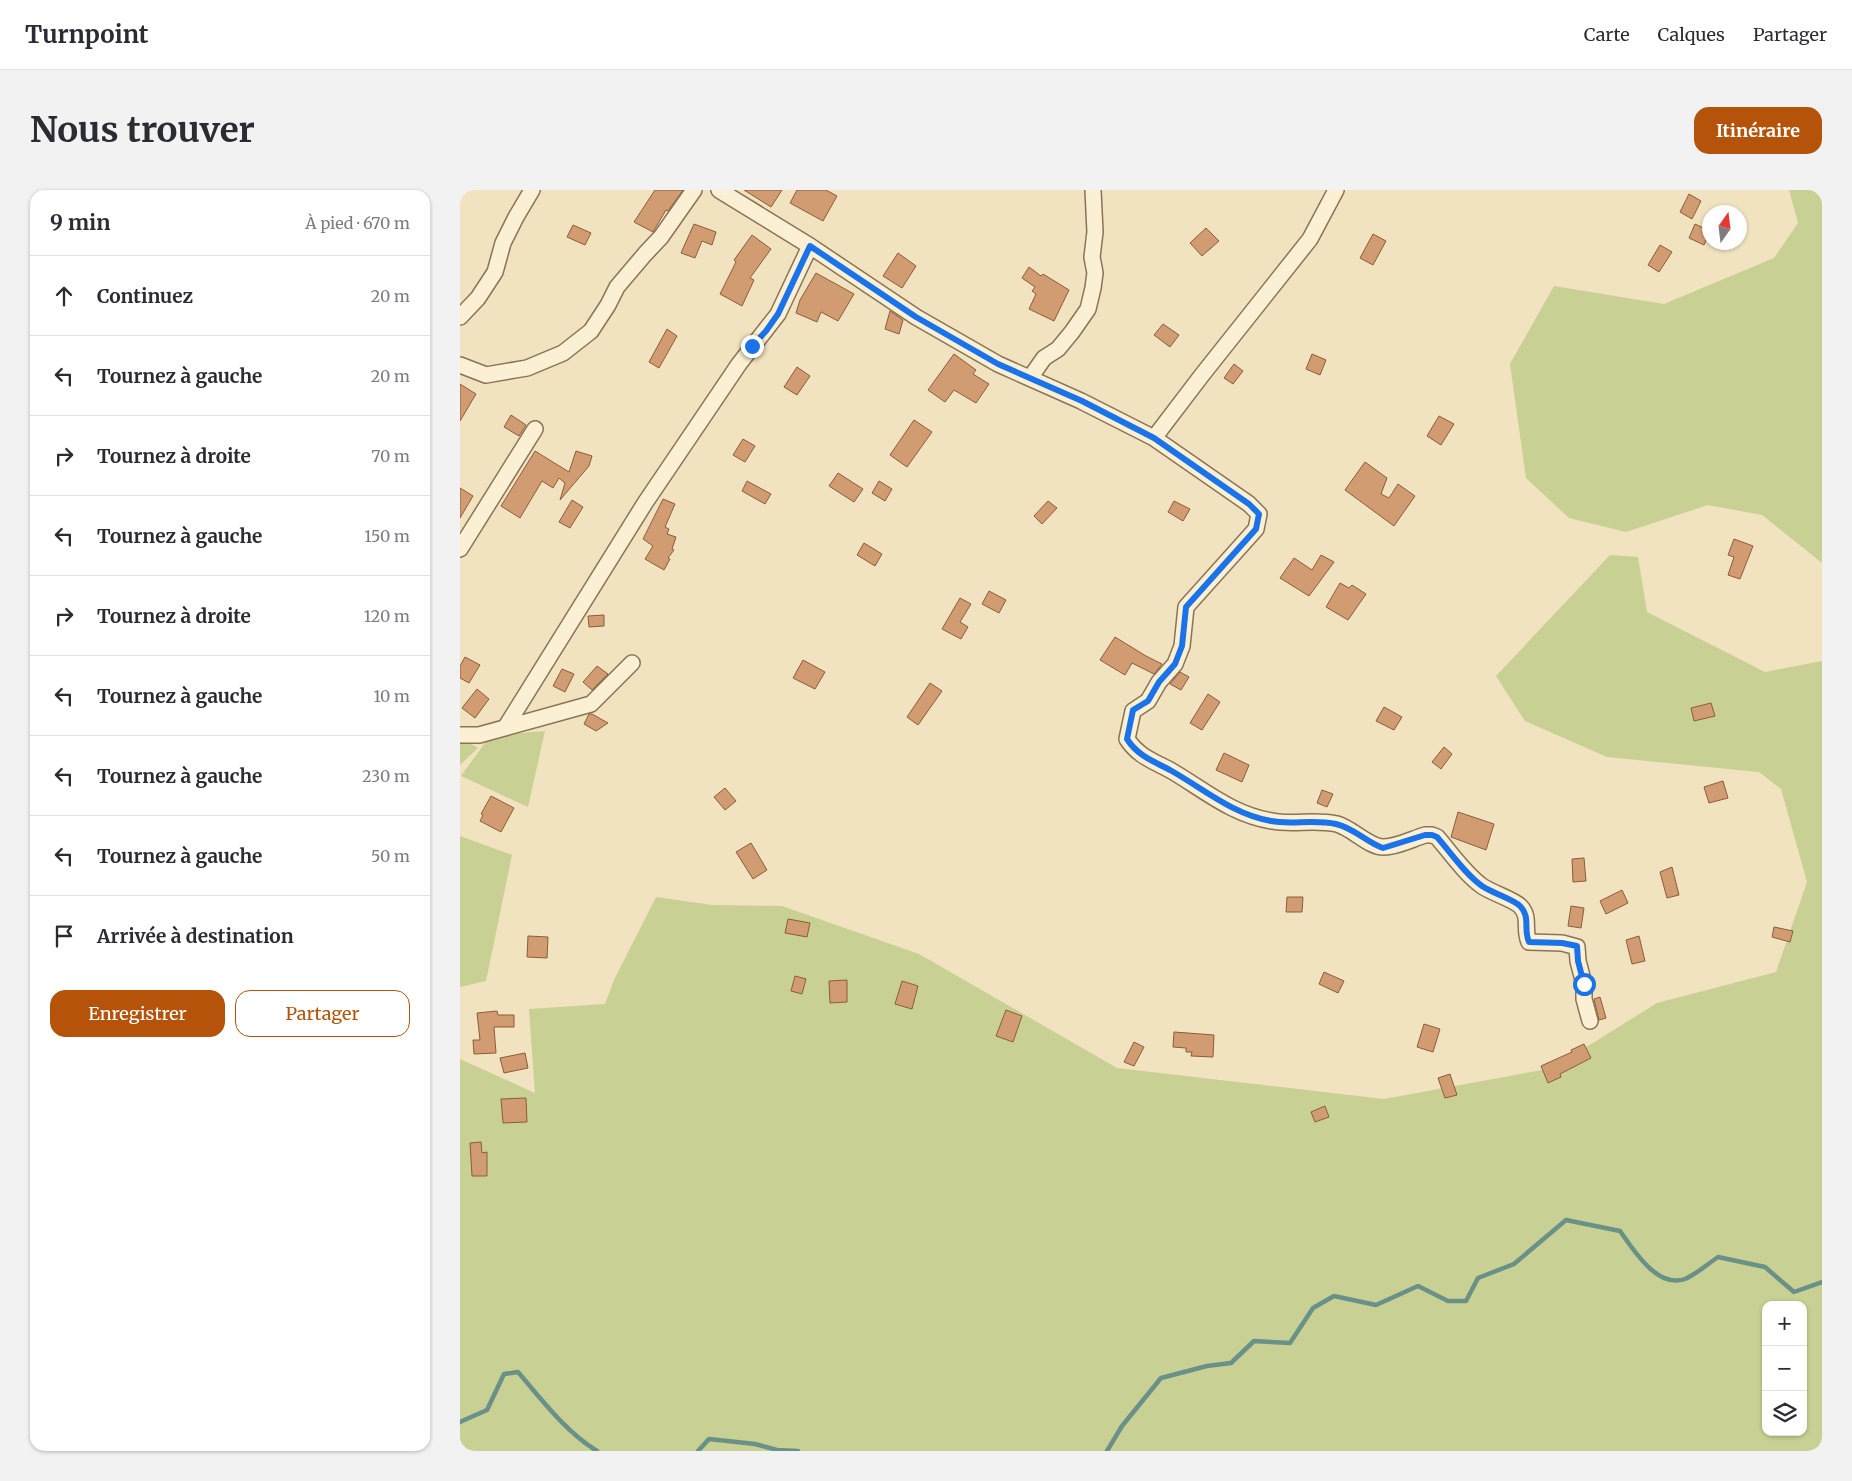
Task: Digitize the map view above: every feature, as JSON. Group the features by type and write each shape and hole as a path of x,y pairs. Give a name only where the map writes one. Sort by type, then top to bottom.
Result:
{"street":[{"path":"460,317 478,298 495,272 503,244 532,190"},
{"path":"460,365 486,375 527,368 563,353 590,331 617,288 662,237 694,190"},
{"path":"719,190 810,246 916,317 998,364 1082,401 1154,438 1249,504 1259,514 1256,529 1186,607 1182,646 1175,664 1159,682 1148,701 1133,710 1127,739 1141,755 1170,770 1219,802 1255,817 1273,822 1306,821 1337,824 1353,830 1364,839 1383,848 1425,835 1437,837 1479,884 1520,905 1526,916 1528,926 1526,934 1529,942 1562,943 1577,946 1578,961 1584,984 1584,999 1590,1021"},
{"path":"1030,378 1044,358 1058,349 1088,309 1095,273 1092,257 1095,232 1093,190"},
{"path":"1154,438 1310,239 1336,190"},
{"path":"505,728 645,503 739,364 778,314 810,246"},
{"path":"460,549 535,429"},
{"path":"460,735 479,735 591,704 632,663"}],"green space":[{"path":"1789,190 1822,190 1822,563 1762,515 1708,505 1626,532 1569,518 1526,478 1510,364 1554,286 1664,304 1774,258 1798,223"},
{"path":"1610,555 1638,557 1647,612 1765,672 1822,661 1822,1451 460,1451 460,1059 535,1093 529,1009 605,1004 614,980 656,897 712,905 782,906 919,954 1117,1068 1384,1099 1553,1068 1657,1003 1776,972 1807,882 1781,789 1759,772 1607,757 1525,721 1496,676"},
{"path":"545,731 528,807 461,776 490,736"},
{"path":"460,737 478,748 460,765"},
{"path":"460,836 512,855 486,981 460,987"}],"building":[{"path":"655,190 683,190 668,211 666,210 653,232 634,222"},
{"path":"744,190 782,190 771,207"},
{"path":"797,190 826,190 837,196 823,221 790,203"},
{"path":"1689,194 1701,201 1692,219 1680,212"},
{"path":"694,224 716,232 712,245 702,241 695,258 681,253"},
{"path":"1695,224 1702,227 1702,244 1689,238"},
{"path":"573,225 591,233 585,245 567,237"},
{"path":"1206,228 1219,241 1202,256 1190,243"},
{"path":"1373,234 1386,241 1373,265 1360,258"},
{"path":"752,235 771,249 750,278 754,280 742,306 720,294 736,262 734,260"},
{"path":"1660,245 1672,252 1659,272 1648,265"},
{"path":"898,253 916,266 902,288 883,276"},
{"path":"1029,267 1041,276 1043,274 1069,290 1054,321 1029,309 1036,294 1032,291 1035,287 1022,278"},
{"path":"816,273 854,294 838,321 821,312 817,322 796,313 800,300"},
{"path":"890,311 903,320 899,334 885,329"},
{"path":"1163,324 1179,335 1170,347 1154,335"},
{"path":"667,329 677,336 659,368 649,362"},
{"path":"954,354 976,370 973,374 989,384 976,403 954,390 945,402 928,390"},
{"path":"1312,354 1326,360 1320,375 1306,369"},
{"path":"1234,364 1243,371 1233,384 1224,378"},
{"path":"797,367 810,376 797,395 784,387"},
{"path":"460,384 476,394 460,421"},
{"path":"511,415 526,425 519,436 504,427"},
{"path":"1439,416 1454,424 1441,445 1427,436"},
{"path":"914,420 932,432 907,467 890,455"},
{"path":"743,439 755,446 745,462 733,455"},
{"path":"535,451 569,472 576,451 592,456 589,466 560,500 565,483 559,478 553,488 542,481 520,518 501,506"},
{"path":"1365,462 1387,478 1381,494 1389,498 1398,484 1415,496 1394,526 1345,490"},
{"path":"838,473 863,489 854,502 829,486"},
{"path":"747,481 771,494 765,504 742,491"},
{"path":"879,481 892,489 885,501 872,493"},
{"path":"460,488 473,496 460,518"},
{"path":"663,499 675,504 665,527 669,529 667,534 676,537 672,549 674,550 668,558 670,559 664,570 645,559 653,546 643,539"},
{"path":"572,500 583,507 570,528 559,522"},
{"path":"1048,501 1057,508 1042,524 1034,516"},
{"path":"1174,501 1190,509 1183,521 1168,512"},
{"path":"1734,539 1753,546 1740,579 1728,575 1734,557 1728,555"},
{"path":"864,543 882,554 875,566 857,555"},
{"path":"1321,555 1334,562 1309,596 1280,578 1294,558 1312,570"},
{"path":"1340,583 1349,588 1352,585 1366,594 1348,620 1326,607"},
{"path":"989,591 1006,600 999,613 982,604"},
{"path":"960,598 971,604 960,622 968,627 961,639 942,629"},
{"path":"604,615 604,626 589,627 588,616"},
{"path":"1115,637 1162,664 1154,674 1132,663 1125,675 1100,660"},
{"path":"465,657 480,665 469,683 460,678 460,666"},
{"path":"803,660 825,672 815,689 793,678"},
{"path":"597,666 608,674 592,690 583,682"},
{"path":"562,669 574,674 565,692 553,686"},
{"path":"1180,672 1189,677 1181,690 1170,684"},
{"path":"930,683 942,691 918,725 907,717"},
{"path":"477,689 489,699 475,718 462,708"},
{"path":"1208,694 1220,702 1202,730 1190,723"},
{"path":"1711,703 1715,716 1694,721 1691,708"},
{"path":"1384,707 1402,717 1394,730 1376,721"},
{"path":"589,714 608,723 596,731 584,724"},
{"path":"1444,747 1452,754 1441,769 1432,762"},
{"path":"1224,753 1249,765 1242,782 1216,770"},
{"path":"1723,781 1728,798 1709,803 1704,787"},
{"path":"725,788 736,801 725,810 714,797"},
{"path":"1322,790 1333,794 1327,807 1317,803"},
{"path":"491,796 514,808 501,832 480,821 483,815 481,814"},
{"path":"1458,812 1494,824 1486,850 1451,837"},
{"path":"751,843 767,870 753,879 736,852"},
{"path":"1584,858 1586,881 1573,882 1572,859"},
{"path":"1672,867 1679,895 1667,898 1660,872"},
{"path":"1622,890 1628,903 1606,914 1600,901"},
{"path":"1287,897 1303,897 1302,912 1286,912"},
{"path":"1571,906 1584,908 1581,928 1568,926"},
{"path":"788,919 810,923 807,937 785,933"},
{"path":"1774,927 1793,931 1790,942 1772,937"},
{"path":"528,936 548,937 547,958 527,957"},
{"path":"1639,936 1645,961 1632,964 1626,940"},
{"path":"1324,972 1344,981 1338,993 1319,984"},
{"path":"795,976 806,979 802,994 791,991"},
{"path":"847,980 847,1002 830,1003 829,981"},
{"path":"902,981 918,986 912,1009 895,1004"},
{"path":"1600,997 1606,1018 1599,1020 1594,999"},
{"path":"1006,1010 1022,1016 1013,1042 996,1036"},
{"path":"497,1011 498,1015 514,1015 514,1027 494,1027 496,1053 474,1054 473,1040 480,1040 477,1013"},
{"path":"1424,1024 1440,1029 1433,1052 1417,1047"},
{"path":"1174,1032 1214,1035 1213,1057 1191,1056 1192,1052 1186,1052 1186,1048 1173,1047"},
{"path":"1134,1042 1144,1047 1134,1066 1124,1062"},
{"path":"1584,1044 1591,1058 1560,1074 1561,1077 1548,1083 1541,1066 1572,1052 1571,1050"},
{"path":"525,1053 528,1068 504,1073 500,1058"},
{"path":"1450,1074 1457,1095 1445,1098 1438,1078"},
{"path":"526,1098 527,1122 503,1123 501,1099"},
{"path":"1325,1106 1329,1117 1315,1122 1311,1112"},
{"path":"481,1142 482,1153 487,1152 487,1176 472,1176 470,1143"}],"waterway":[{"path":"1107,1451 1122,1426 1161,1378 1207,1366 1231,1363 1254,1341 1290,1343 1313,1308 1334,1296 1376,1305 1418,1286 1448,1301 1466,1301 1478,1278 1514,1264 1566,1220 1620,1231 1647,1266 1665,1278 1675,1281 1685,1279 1718,1257 1765,1267 1794,1292 1822,1282"},
{"path":"460,1422 487,1410 504,1374 518,1372 565,1425 597,1451"},
{"path":"698,1451 709,1439 755,1444 777,1450 798,1451"}],"route":[{"path":"752,346 778,314 810,246 916,317 998,364 1082,401 1154,438 1249,504 1259,514 1256,529 1186,607 1182,646 1175,664 1159,682 1148,701 1133,710 1127,739 1133,748 1141,755 1170,770 1219,802 1255,817 1273,822 1306,821 1337,824 1353,830 1364,839 1383,848 1425,835 1437,837 1479,884 1501,897 1510,899 1520,905 1526,916 1528,926 1526,934 1529,942 1562,943 1577,946 1578,961 1584,984"}]}
